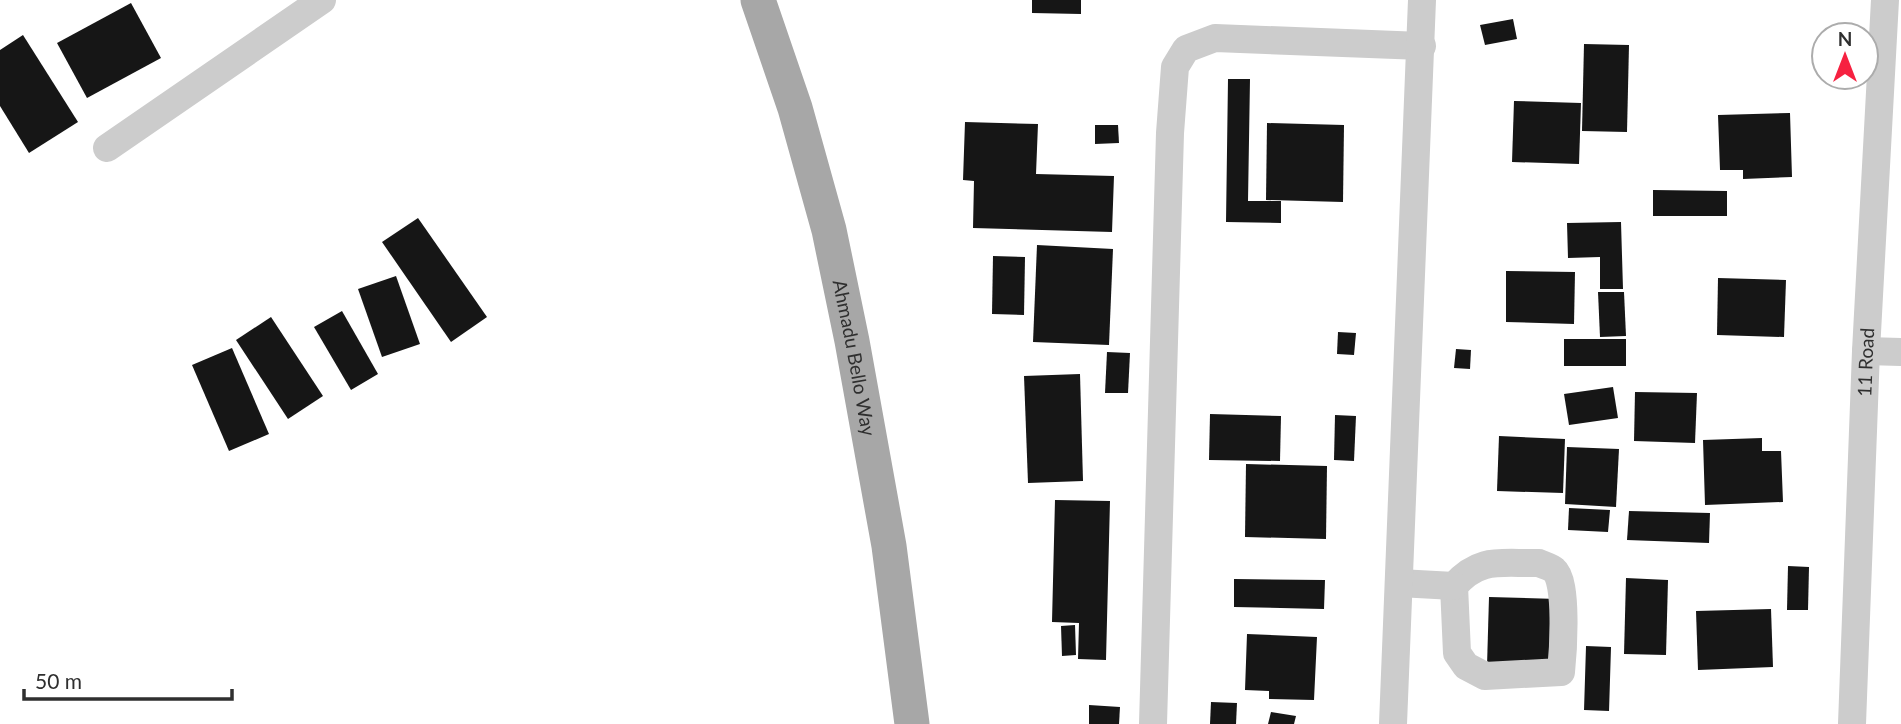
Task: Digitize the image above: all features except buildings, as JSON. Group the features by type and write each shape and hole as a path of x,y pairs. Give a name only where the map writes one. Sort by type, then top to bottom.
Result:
{"main road":[{"name":"Ahmadu Bello Way","path":"758,0 794,108 832,242 889,546 912,724"}],"street":[{"path":"107,148 322,0"},
{"path":"1393,724 1423,0"},
{"name":"11 Road","path":"1852,724 1866,351 1885,0"},
{"path":"1153,724 1170,133 1175,67 1186,49 1215,38 1422,46"},
{"path":"1866,351 1901,352"},
{"path":"1539,563 1554,569 1561,581 1561,672 1485,676 1466,666 1457,653 1454,586 1465,572 1480,564 1539,563"},
{"path":"1399,583 1454,586"}]}
